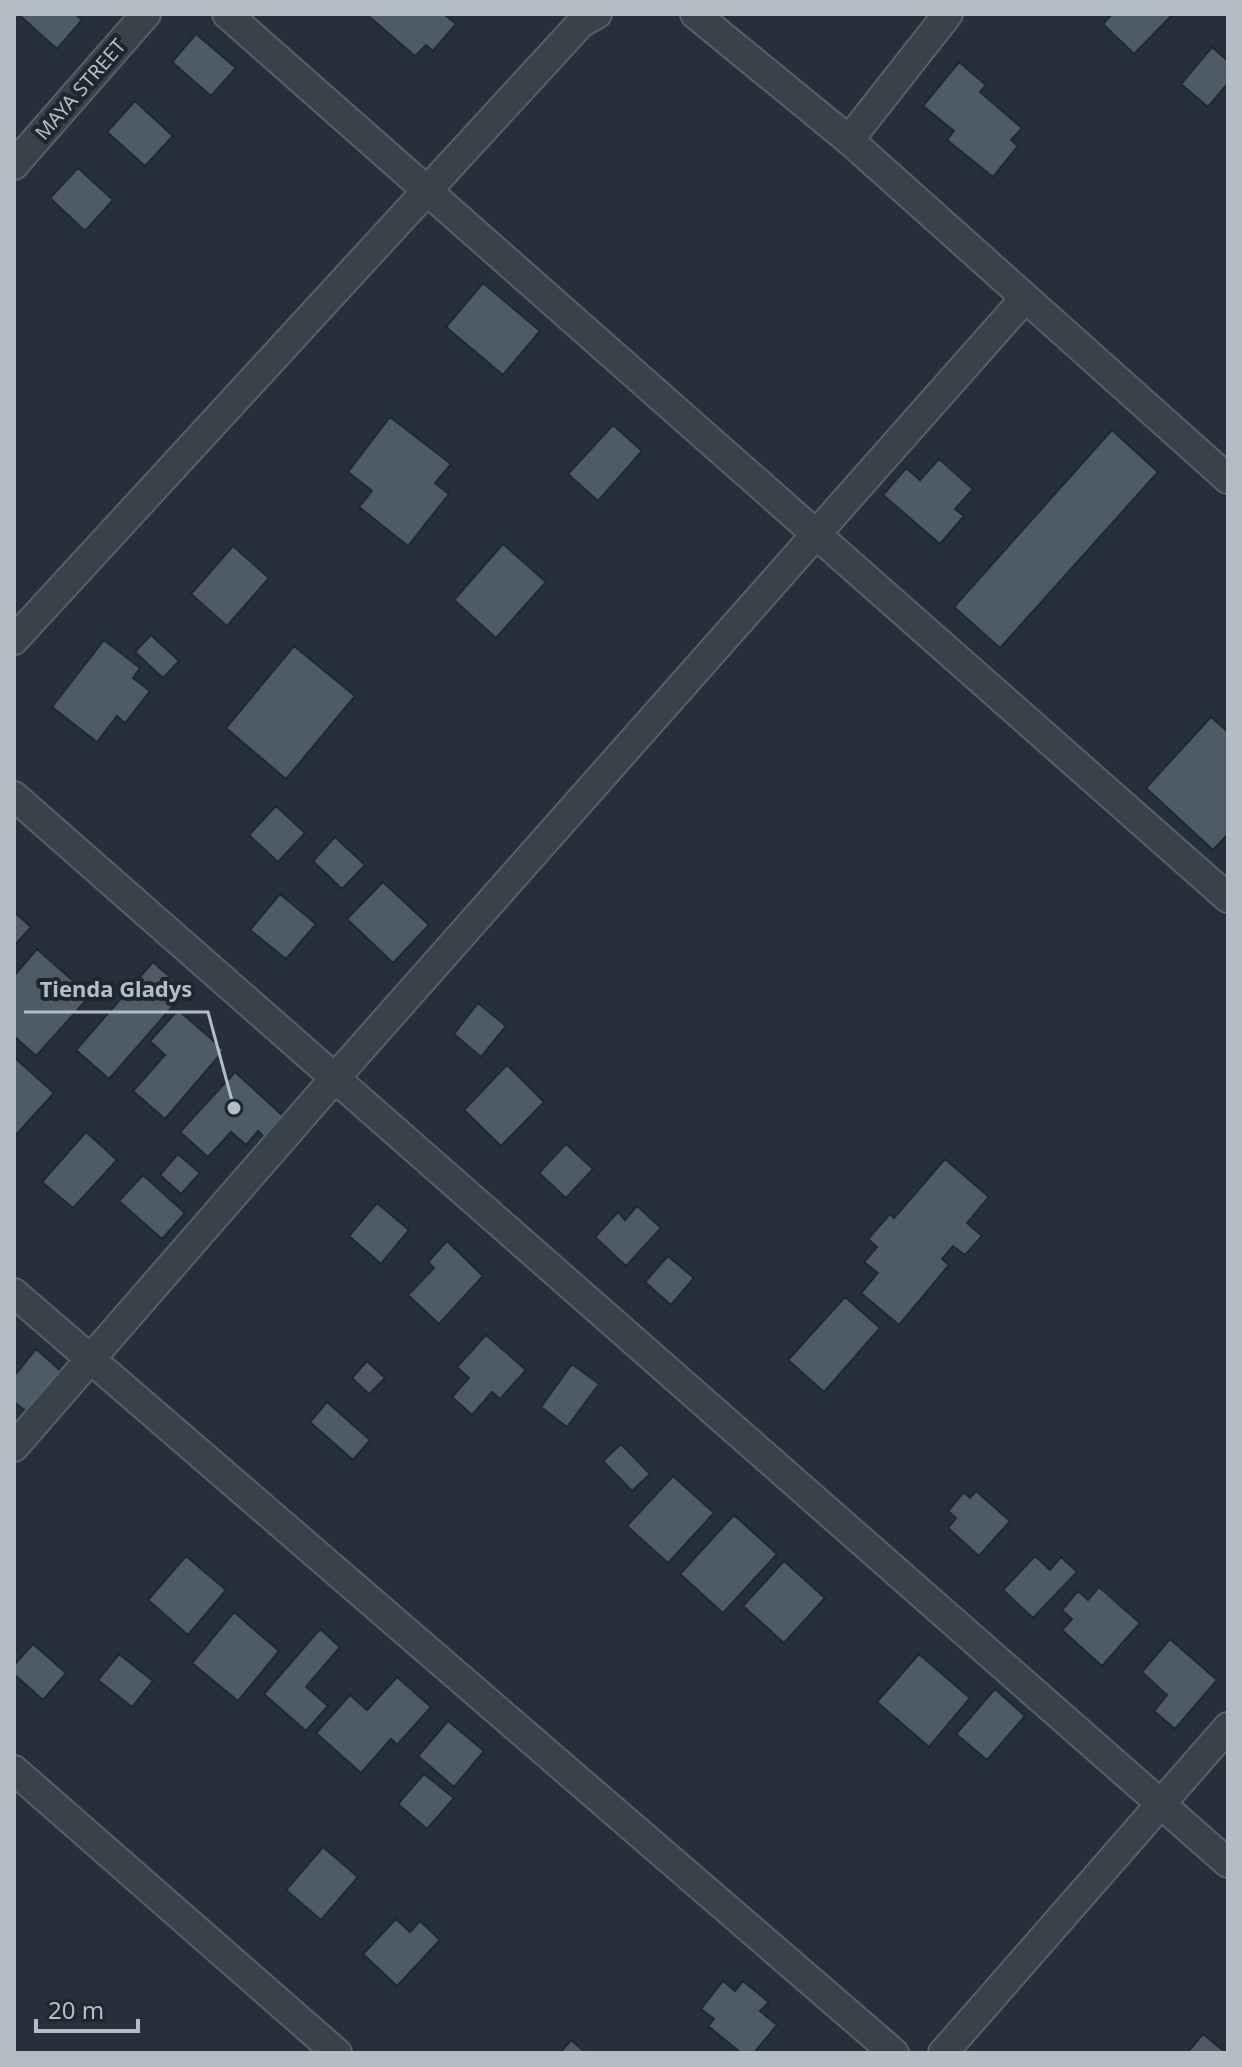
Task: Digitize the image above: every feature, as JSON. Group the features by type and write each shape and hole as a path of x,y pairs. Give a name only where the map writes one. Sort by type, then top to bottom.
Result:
{"street":[{"name":"MAYA STREET","path":"14,165 146,14"},
{"path":"227,14 1228,898"},
{"path":"14,640 581,23 597,14"},
{"path":"695,14 849,140 1228,479"},
{"path":"849,140 948,14"},
{"path":"14,1447 335,1078 1025,298"},
{"path":"14,796 1228,1863"},
{"path":"14,1293 89,1361 894,2053"},
{"path":"943,2053 1163,1806 1228,1727"},
{"path":"14,1770 337,2053"}],"building":[{"path":"18,14 75,14 82,20 57,49"},
{"path":"366,14 444,14 456,24 433,51 426,45 415,56"},
{"path":"1112,14 1173,14 1134,54 1103,24"},
{"path":"196,34 236,68 211,96 172,62"},
{"path":"1212,47 1228,61 1228,83 1208,107 1181,84"},
{"path":"959,62 986,85 980,92 1022,128 1011,140 1018,146 993,177 947,140 954,131 923,106"},
{"path":"135,101 173,136 145,166 107,132"},
{"path":"78,168 113,200 85,231 50,198"},
{"path":"483,283 540,331 503,375 446,327"},
{"path":"390,417 451,464 435,483 449,494 408,546 359,507 372,491 348,472"},
{"path":"613,425 642,451 598,501 568,474"},
{"path":"1112,430 1158,472 1000,648 954,607"},
{"path":"939,459 973,489 955,509 964,516 940,544 883,495 906,468 920,480"},
{"path":"503,544 546,582 496,638 454,600"},
{"path":"233,546 269,578 227,626 191,594"},
{"path":"151,635 179,661 163,678 135,652"},
{"path":"104,640 140,668 133,678 150,691 125,723 117,716 97,742 52,707"},
{"path":"294,646 355,696 286,779 226,728"},
{"path":"1211,717 1228,732 1228,834 1213,850 1146,788"},
{"path":"276,806 305,833 278,862 249,835"},
{"path":"335,837 365,865 342,889 313,861"},
{"path":"383,882 429,925 393,963 347,919"},
{"path":"280,894 316,924 286,959 250,930"},
{"path":"14,912 31,927 14,946"},
{"path":"37,949 90,996 36,1056 14,1036 14,976"},
{"path":"153,962 186,991 109,1079 76,1050"},
{"path":"478,1003 506,1026 481,1057 454,1034"},
{"path":"178,1010 224,1050 165,1119 133,1091 165,1055 150,1041"},
{"path":"14,1057 54,1093 14,1137"},
{"path":"507,1065 544,1102 501,1146 464,1110"},
{"path":"235,1072 283,1116 264,1137 258,1131 246,1145 231,1132 208,1157 180,1132"},
{"path":"86,1132 117,1160 73,1208 42,1182"},
{"path":"566,1144 593,1169 566,1198 539,1173"},
{"path":"178,1154 200,1173 181,1194 160,1175"},
{"path":"945,1159 989,1197 967,1223 982,1236 965,1255 953,1246 942,1259 949,1265 899,1325 861,1293 878,1273 864,1262 877,1247 868,1239 890,1214 894,1218"},
{"path":"143,1175 185,1213 162,1239 119,1201"},
{"path":"377,1203 409,1230 381,1264 349,1236"},
{"path":"637,1206 661,1228 626,1266 595,1237 618,1212 625,1220"},
{"path":"447,1241 483,1276 439,1324 408,1295 434,1268 428,1262"},
{"path":"668,1256 694,1278 671,1305 645,1282"},
{"path":"845,1297 880,1328 824,1392 788,1360"},
{"path":"486,1335 526,1370 500,1399 492,1392 472,1415 452,1397 469,1378 457,1367"},
{"path":"36,1349 61,1371 27,1412 14,1402 14,1376"},
{"path":"367,1361 385,1378 369,1394 352,1378"},
{"path":"572,1364 599,1384 567,1427 541,1407"},
{"path":"327,1402 370,1440 353,1460 310,1422"},
{"path":"621,1444 650,1474 632,1491 603,1461"},
{"path":"673,1476 714,1513 668,1563 627,1526"},
{"path":"976,1491 1010,1521 979,1556 948,1528 956,1518 948,1511 964,1492 970,1498"},
{"path":"734,1515 777,1554 723,1613 680,1574"},
{"path":"186,1556 226,1590 188,1635 148,1600"},
{"path":"1035,1556 1050,1570 1061,1557 1077,1572 1033,1618 1003,1590"},
{"path":"784,1561 825,1598 784,1643 743,1606"},
{"path":"1099,1587 1140,1623 1102,1666 1062,1630 1072,1619 1062,1610 1078,1591 1088,1600"},
{"path":"234,1612 279,1651 238,1701 192,1663"},
{"path":"320,1629 340,1647 306,1687 328,1706 306,1731 264,1694"},
{"path":"1170,1639 1217,1680 1175,1729 1154,1711 1167,1695 1142,1672"},
{"path":"33,1644 66,1673 43,1700 14,1674 14,1665"},
{"path":"119,1654 153,1681 132,1707 98,1680"},
{"path":"919,1654 970,1698 929,1747 877,1702"},
{"path":"397,1677 431,1707 397,1745 391,1739 361,1773 316,1733 350,1695 367,1710"},
{"path":"995,1689 1025,1716 987,1760 956,1734"},
{"path":"448,1721 484,1751 454,1787 418,1756"},
{"path":"424,1774 454,1798 427,1829 398,1804"},
{"path":"323,1847 358,1877 321,1920 286,1890"},
{"path":"396,1919 410,1932 420,1921 440,1940 397,1986 363,1954"},
{"path":"723,1981 735,1991 743,1981 769,2002 760,2011 777,2025 754,2053 741,2053 708,2026 714,2019 701,2009"},
{"path":"1203,2034 1226,2053 1187,2053"},
{"path":"571,2040 586,2053 560,2053"}],"place":[{"name":"Tienda Gladys","path":"234,1108"}]}
